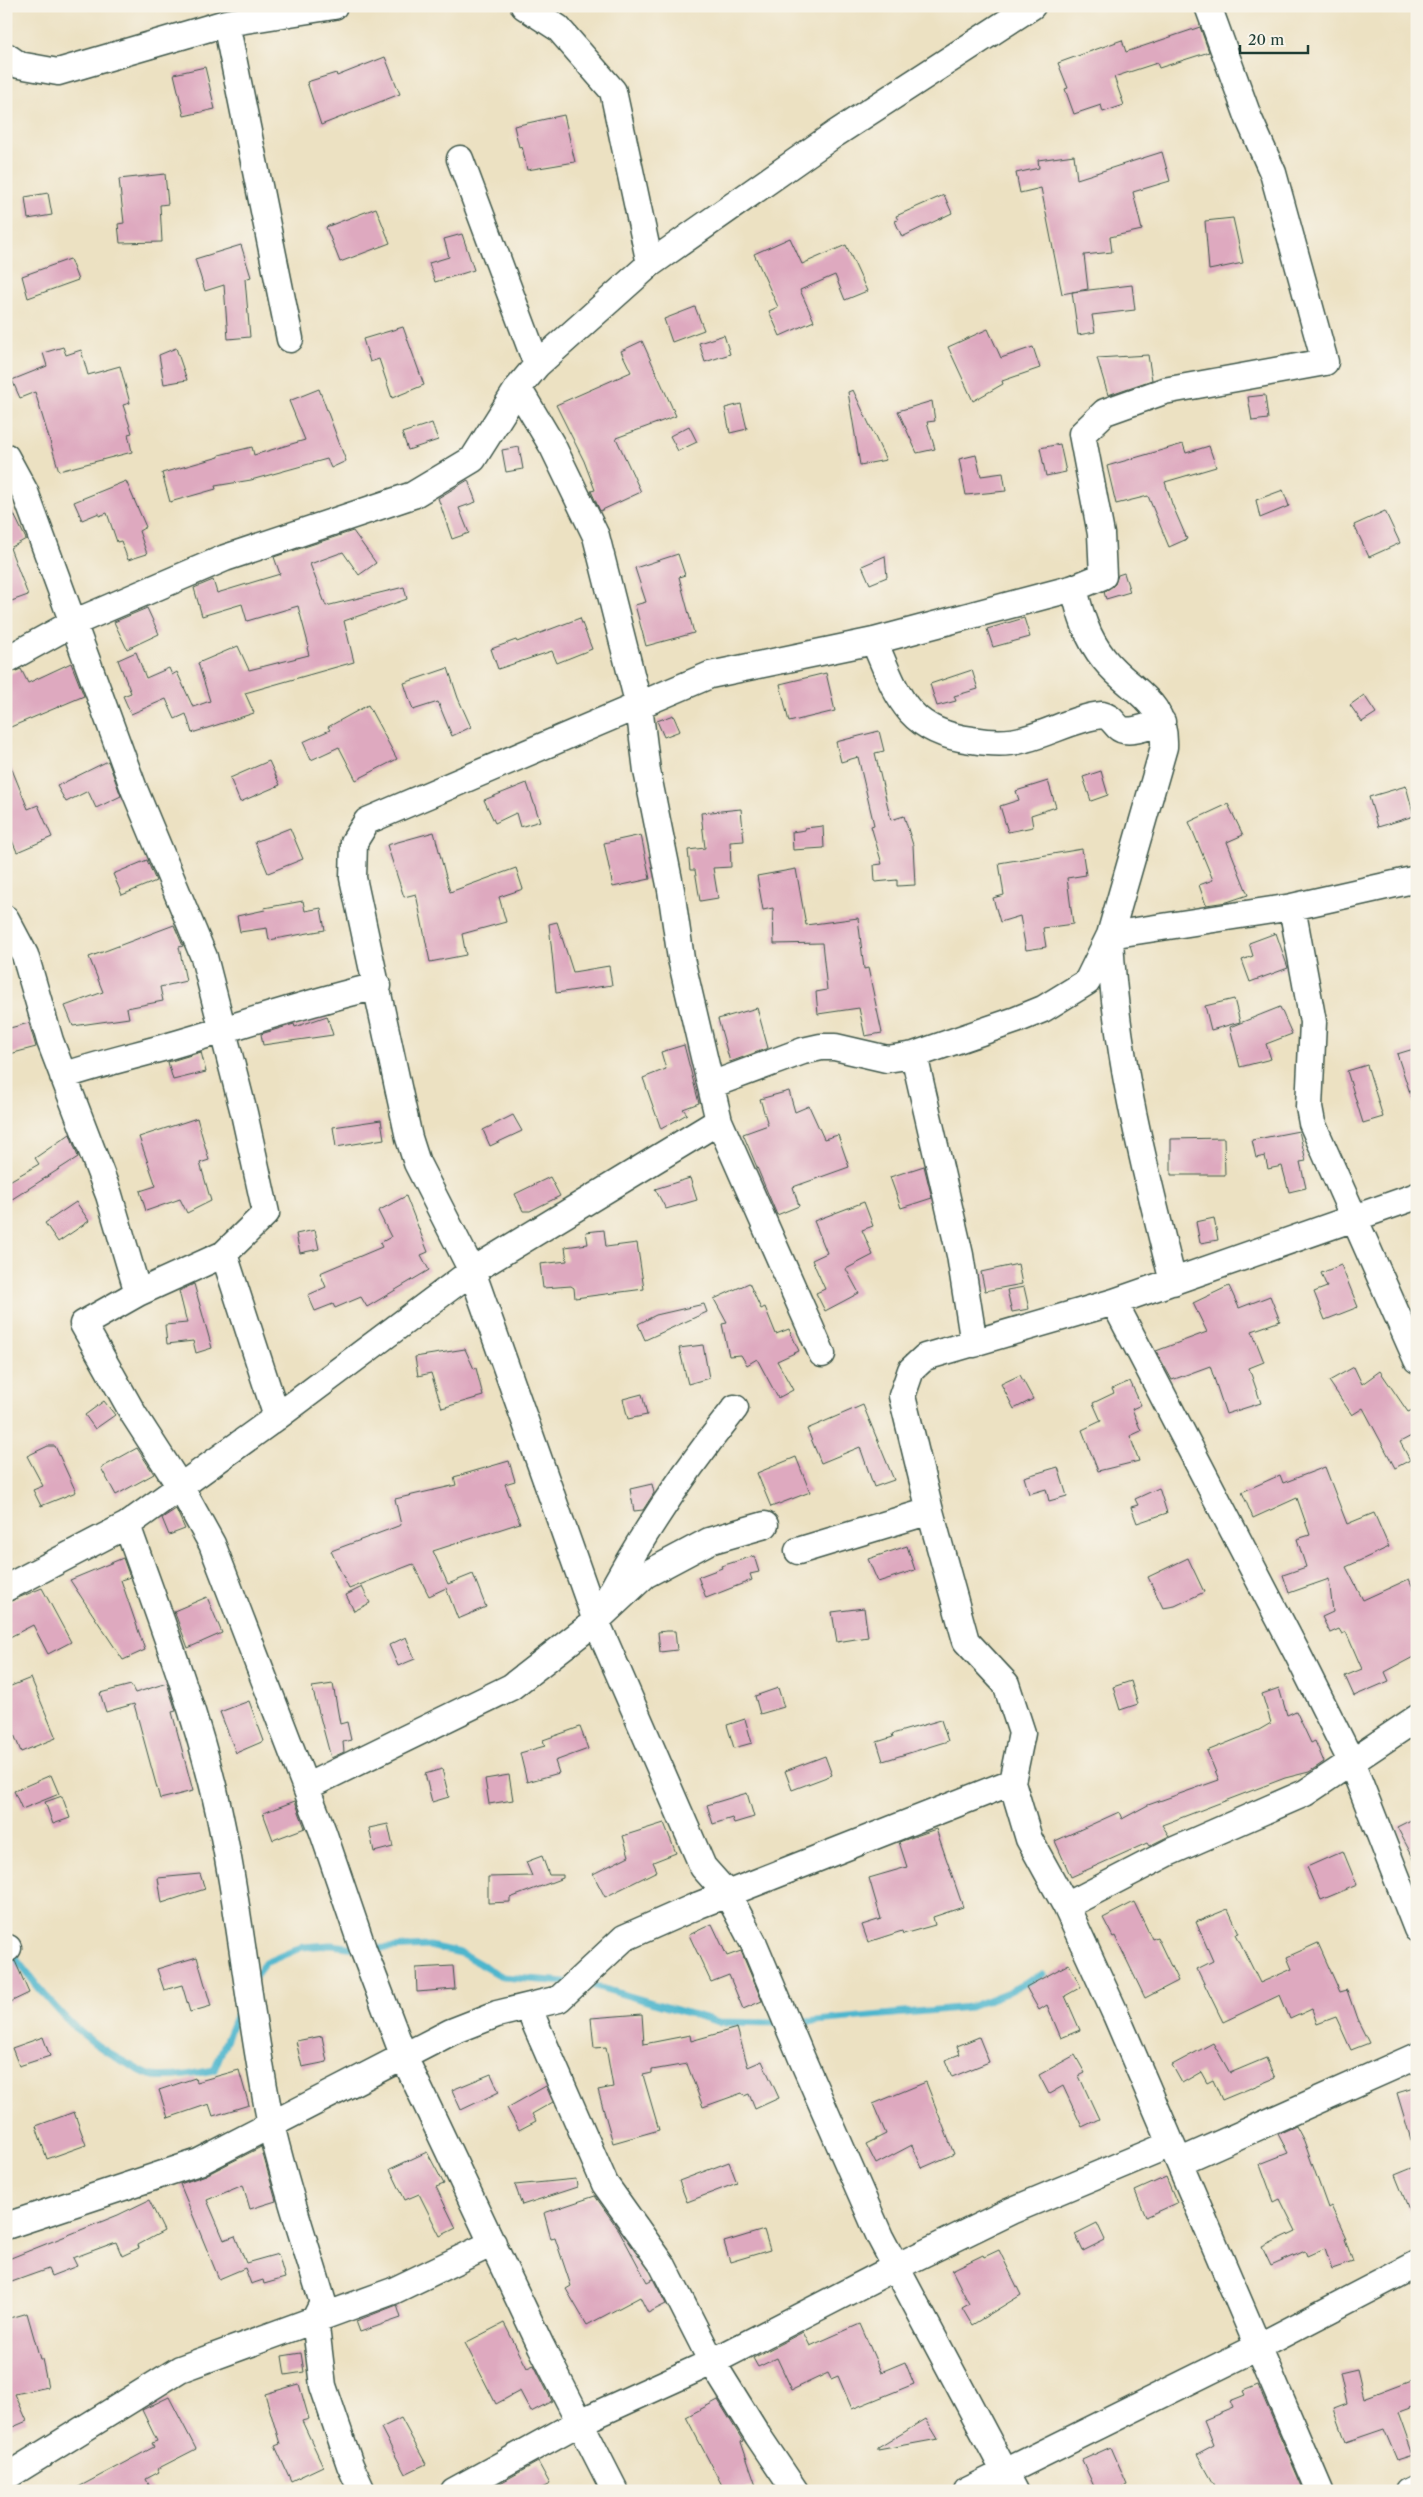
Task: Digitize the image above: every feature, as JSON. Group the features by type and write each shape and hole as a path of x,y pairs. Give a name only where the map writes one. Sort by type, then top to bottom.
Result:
{"street":[{"path":"6,56 19,66 58,72 226,24 334,6"},
{"path":"524,6 558,28 613,91 650,264"},
{"path":"6,660 73,623 225,558 413,494 472,460 518,388 537,365 650,264 835,134 1032,6"},
{"path":"1010,2481 880,2237 803,2062 754,1944 728,1895 703,1868 596,1621 472,1271 417,1163 409,1138 378,986 353,878 354,842 367,822 710,675 874,641 1074,588 1103,576 1101,534 1082,434 1105,412 1164,391 1325,362 1273,174 1250,119 1208,6"},
{"path":"226,24 290,339"},
{"path":"460,159 537,365"},
{"path":"518,388 553,447 596,536 639,706 647,771 681,959 719,1121 822,1354"},
{"path":"6,457 25,492 134,789 204,957 266,1213 224,1254 138,1293 83,1324 134,1415 181,1488 212,1544 306,1787 404,2057 541,2346 615,2491"},
{"path":"711,1085 803,1051 821,1047 835,1047 886,1059 914,1055 1016,1020 1070,994 1088,982 1110,936 1164,747 1162,722 1159,713 1147,697 1115,672 1097,649 1084,624 1074,588"},
{"path":"874,641 903,706 923,725 945,735 981,742 1024,740 1102,715 1112,719 1119,728 1125,730 1162,722"},
{"path":"1110,936 1292,908 1417,879"},
{"path":"1292,908 1313,1022 1314,1040 1309,1107 1312,1123 1417,1360"},
{"path":"6,919 25,955 50,1041 109,1195 138,1293"},
{"path":"1110,936 1113,995 1127,1091 1173,1282"},
{"path":"63,1076 102,1062 314,1001 378,986"},
{"path":"914,1055 960,1255 974,1344"},
{"path":"6,1588 127,1525 181,1488 472,1271 719,1121"},
{"path":"1320,2491 1175,2153 1066,1906 1029,1839 1012,1782 1022,1733 1006,1684 966,1641 930,1512 902,1396 911,1370 925,1357 1114,1302 1417,1196"},
{"path":"224,1254 277,1417"},
{"path":"1114,1302 1294,1646 1351,1761 1417,1929"},
{"path":"596,1621 649,1527 684,1475 735,1408"},
{"path":"798,1551 930,1512"},
{"path":"127,1525 195,1718 214,1792 238,1912 249,2006 272,2126 323,2303 315,2319 323,2386 350,2465 362,2491"},
{"path":"306,1787 511,1687 596,1621 645,1575 653,1570 709,1541 765,1525"},
{"path":"1066,1906 1170,1852 1305,1793 1417,1718"},
{"path":"6,2226 199,2162 451,2032 497,2014 559,1999 624,1938 1012,1782"},
{"path":"528,2007 605,2184 662,2264 712,2362 795,2491"},
{"path":"454,2491 580,2422 712,2362 896,2267 1011,2211 1175,2153 1417,2056"},
{"path":"6,2477 180,2369 393,2291 493,2243"},
{"path":"967,2491 1010,2481 1258,2347 1417,2264"},
{"path":"1409,2491 1417,2487"}],"building":[{"path":"1200,27 1209,52 1159,68 1157,63 1114,77 1124,105 1103,112 1101,105 1074,114 1065,89 1068,88 1058,63 1122,40 1126,52"},
{"path":"385,57 400,94 321,125 307,82 336,73 337,76"},
{"path":"205,67 215,109 184,116 174,74"},
{"path":"564,115 575,162 527,170 522,146 519,147 514,126"},
{"path":"1162,152 1170,181 1133,192 1142,230 1110,237 1112,252 1084,255 1088,289 1062,294 1041,188 1020,193 1016,173 1039,168 1038,160 1074,155 1077,179"},
{"path":"165,174 168,204 160,205 162,242 120,243 118,224 124,223 119,179"},
{"path":"48,193 52,215 28,219 25,197"},
{"path":"944,195 952,213 902,237 895,221 898,220 896,216"},
{"path":"376,208 390,243 340,262 326,227"},
{"path":"1233,218 1243,263 1209,270 1205,221"},
{"path":"462,234 474,270 435,282 429,263 449,257 444,239"},
{"path":"790,238 802,264 846,245 867,291 845,300 835,275 800,290 814,321 780,336 769,311 778,307 754,254"},
{"path":"241,245 251,277 245,279 250,337 228,339 224,285 205,291 195,259"},
{"path":"70,259 78,280 28,298 22,276"},
{"path":"1132,285 1135,310 1092,315 1095,332 1078,335 1072,292"},
{"path":"695,307 704,330 672,342 664,319"},
{"path":"403,327 424,385 392,398 379,359 370,362 363,339"},
{"path":"988,329 1001,358 1033,347 1040,368 1002,381 1003,384 973,401 948,347"},
{"path":"724,335 730,354 705,362 699,343"},
{"path":"642,341 676,416 616,438 641,492 600,511 591,491 595,490 584,461 556,405 631,372 621,351"},
{"path":"63,347 66,355 81,350 88,375 120,366 130,403 123,405 132,433 128,434 132,452 59,471 35,392 20,398 12,380 47,366 43,353"},
{"path":"176,348 187,380 164,384 159,355"},
{"path":"1148,355 1152,380 1108,395 1097,358"},
{"path":"319,389 346,461 331,468 327,459 251,480 215,486 216,489 170,502 162,473 252,447 254,455 305,440 289,401"},
{"path":"853,390 886,460 860,465 848,392"},
{"path":"1265,395 1268,419 1252,421 1248,397"},
{"path":"932,401 935,421 927,422 935,449 917,453 898,411"},
{"path":"741,404 747,429 730,433 725,408"},
{"path":"432,423 438,440 408,450 402,433"},
{"path":"689,426 697,442 678,451 670,436"},
{"path":"1060,444 1066,472 1046,476 1040,448"},
{"path":"1183,444 1186,453 1209,446 1216,467 1165,482 1187,539 1169,547 1148,496 1116,504 1107,466"},
{"path":"519,447 523,469 506,472 502,450"},
{"path":"976,455 981,476 1003,473 1006,491 966,495 959,459"},
{"path":"468,480 476,502 459,508 469,533 452,539 438,498"},
{"path":"126,481 146,527 139,531 147,554 128,560 121,541 117,542 107,513 99,516 99,513 82,520 74,502"},
{"path":"1283,490 1289,506 1260,518 1256,500"},
{"path":"6,498 26,539 10,548 28,595 6,603"},
{"path":"1385,511 1400,543 1369,557 1354,525"},
{"path":"353,531 376,563 359,575 343,552 310,564 326,606 404,587 407,599 344,621 354,662 245,693 254,713 192,733 186,714 175,719 166,699 131,714 123,696 131,693 118,660 136,652 146,678 169,668 172,675 177,672 193,707 210,701 198,663 238,646 249,670 309,655 307,648 309,647 298,606 247,621 242,604 202,616 194,588 213,580 217,593 280,574 274,557"},
{"path":"678,554 685,575 679,577 694,633 646,646 635,605 646,602 635,568"},
{"path":"885,556 887,577 870,584 862,566"},
{"path":"1124,573 1130,592 1106,599 1104,592 1115,584 1118,575"},
{"path":"147,608 159,634 127,649 114,622"},
{"path":"580,618 592,649 557,663 552,651 498,669 491,649 516,640 517,642"},
{"path":"1024,618 1030,637 993,647 987,629"},
{"path":"71,663 84,696 6,729 6,675 21,669 28,683"},
{"path":"448,668 458,698 471,727 452,736 438,702 413,710 404,683"},
{"path":"972,670 978,689 954,696 956,701 937,706 930,684"},
{"path":"826,673 835,711 789,722 780,684"},
{"path":"1364,695 1376,713 1362,722 1350,705"},
{"path":"368,705 397,759 356,780 339,747 311,760 303,742 330,730 328,727"},
{"path":"673,715 680,731 664,737 657,721"},
{"path":"879,731 884,751 875,753 891,820 904,816 913,845 915,885 897,886 897,880 875,882 874,865 882,864 871,826 874,825 858,757 841,762 836,742"},
{"path":"7,757 28,809 38,805 52,837 17,852 6,827"},
{"path":"108,761 121,796 96,808 88,791 66,802 57,786"},
{"path":"269,761 280,785 240,802 230,778"},
{"path":"1101,771 1108,795 1091,801 1083,777"},
{"path":"1048,781 1056,807 1031,815 1033,827 1008,832 1000,806 1019,800 1016,791"},
{"path":"527,783 540,821 520,827 516,813 495,823 484,800"},
{"path":"1406,786 1414,816 1378,827 1369,797"},
{"path":"1228,804 1243,835 1227,842 1248,895 1227,902 1206,905 1199,885 1213,880 1189,822"},
{"path":"741,809 744,841 730,842 731,867 713,868 718,898 700,901 695,870 690,870 688,850 705,848 701,813"},
{"path":"823,826 824,848 793,850 792,832"},
{"path":"290,828 303,859 268,873 255,842"},
{"path":"434,832 450,892 516,868 523,889 499,897 506,922 462,934 466,955 430,962 416,894 404,897 387,845"},
{"path":"641,835 650,879 613,887 604,843"},
{"path":"1082,849 1086,875 1067,878 1073,924 1043,928 1046,947 1026,950 1020,916 1000,922 993,898 1004,895 999,863"},
{"path":"147,860 156,881 122,895 113,874"},
{"path":"796,869 806,925 858,918 864,969 868,968 882,1033 865,1036 859,1008 818,1014 816,992 827,990 822,943 774,944 773,908 763,910 757,876"},
{"path":"303,901 305,911 321,908 325,930 269,940 267,928 240,932 237,916 265,910 264,908"},
{"path":"557,922 573,972 609,966 612,985 556,993 549,924"},
{"path":"174,925 183,946 179,947 186,981 160,987 163,1001 127,1008 129,1018 73,1026 65,1006 103,992 89,957"},
{"path":"1276,933 1288,968 1250,982 1242,960 1253,956 1249,943"},
{"path":"1234,999 1240,1022 1211,1030 1205,1006"},
{"path":"1280,1007 1292,1034 1266,1044 1271,1059 1240,1067 1230,1027"},
{"path":"757,1008 768,1048 730,1062 718,1019"},
{"path":"327,1016 333,1035 263,1045 261,1034 294,1024 295,1027"},
{"path":"29,1023 36,1047 6,1055 6,1029"},
{"path":"684,1045 699,1103 683,1109 687,1114 661,1129 643,1078 666,1069 661,1052"},
{"path":"1417,1048 1417,1101 1413,1102 1397,1054"},
{"path":"201,1052 206,1072 173,1080 168,1062"},
{"path":"1367,1065 1383,1117 1363,1123 1347,1071"},
{"path":"789,1091 795,1112 809,1106 824,1139 838,1135 849,1167 793,1187 799,1206 777,1215 743,1134 768,1125 760,1099"},
{"path":"513,1115 522,1131 490,1146 483,1130"},
{"path":"197,1118 209,1160 200,1163 211,1201 187,1213 180,1199 146,1211 140,1191 156,1186 139,1137"},
{"path":"381,1120 384,1139 336,1147 333,1127"},
{"path":"1299,1131 1306,1161 1300,1162 1306,1188 1289,1192 1282,1166 1268,1169 1265,1156 1256,1158 1252,1140"},
{"path":"70,1134 78,1157 6,1203 6,1183 39,1164 35,1158"},
{"path":"1224,1138 1225,1175 1171,1175 1171,1139"},
{"path":"924,1166 932,1198 901,1208 890,1177"},
{"path":"550,1177 560,1196 530,1211 523,1211 515,1194"},
{"path":"690,1178 697,1200 666,1209 655,1189"},
{"path":"406,1196 428,1252 421,1255 429,1270 367,1307 361,1297 335,1308 333,1304 315,1311 308,1295 326,1287 320,1273 382,1247 380,1243 391,1237 378,1211"},
{"path":"76,1202 89,1221 58,1242 45,1223"},
{"path":"864,1202 873,1226 862,1230 873,1255 846,1269 859,1293 825,1311 816,1293 825,1289 812,1260 827,1253 814,1221"},
{"path":"1214,1218 1218,1240 1200,1243 1196,1222"},
{"path":"315,1230 319,1249 300,1253 296,1234"},
{"path":"604,1230 606,1247 637,1243 644,1289 575,1298 574,1288 571,1286 543,1288 540,1264 567,1261 565,1247 588,1244 586,1232"},
{"path":"1018,1264 1022,1284 985,1291 981,1272"},
{"path":"1341,1265 1358,1307 1325,1320 1314,1292 1327,1287 1321,1273"},
{"path":"749,1283 761,1309 765,1307 776,1334 789,1329 799,1351 777,1361 793,1390 778,1398 757,1359 747,1365 741,1355 729,1356 722,1324 727,1323 714,1299"},
{"path":"194,1284 212,1348 196,1353 193,1341 167,1344 165,1325 187,1323 179,1291"},
{"path":"1229,1286 1239,1308 1270,1296 1280,1321 1252,1331 1264,1362 1249,1368 1261,1403 1226,1414 1210,1366 1172,1380 1156,1351 1207,1332 1193,1303"},
{"path":"1024,1287 1029,1309 1012,1312 1007,1290"},
{"path":"704,1304 707,1312 645,1340 638,1324 656,1315"},
{"path":"703,1345 709,1378 688,1384 679,1348"},
{"path":"465,1349 474,1369 476,1368 483,1396 442,1408 431,1373 418,1376 415,1357"},
{"path":"1354,1367 1362,1384 1380,1371 1408,1412 1417,1408 1417,1433 1400,1442 1410,1460 1395,1468 1363,1408 1352,1415 1329,1381"},
{"path":"1020,1375 1033,1399 1014,1409 1001,1384"},
{"path":"1130,1381 1141,1405 1132,1409 1141,1431 1130,1436 1139,1461 1098,1471 1082,1430 1101,1421 1093,1403 1114,1393 1112,1389"},
{"path":"642,1394 647,1415 628,1419 623,1399"},
{"path":"104,1401 115,1415 95,1429 85,1415"},
{"path":"863,1405 894,1480 874,1487 860,1447 821,1463 807,1429"},
{"path":"48,1446 55,1446 76,1492 41,1506 33,1490 43,1486 27,1456"},
{"path":"137,1448 154,1474 116,1495 101,1468"},
{"path":"796,1457 810,1492 771,1507 757,1473"},
{"path":"509,1461 515,1481 505,1484 520,1523 433,1551 448,1584 473,1574 486,1607 458,1619 446,1588 429,1596 413,1564 349,1589 331,1551 401,1525 395,1499 456,1485 454,1477"},
{"path":"1058,1467 1067,1496 1049,1501 1046,1489 1029,1494 1024,1477"},
{"path":"1325,1467 1347,1524 1374,1513 1389,1547 1346,1567 1363,1600 1409,1579 1417,1596 1417,1655 1385,1672 1389,1681 1354,1696 1345,1676 1362,1669 1346,1632 1342,1634 1339,1629 1330,1633 1322,1617 1333,1612 1329,1579 1289,1593 1283,1575 1306,1567 1297,1539 1310,1535 1297,1498 1253,1518 1242,1492 1280,1475 1283,1483"},
{"path":"652,1484 654,1493 643,1510 634,1511 630,1489"},
{"path":"1159,1488 1167,1513 1137,1523 1131,1507 1138,1505 1135,1499"},
{"path":"176,1509 185,1529 169,1535 162,1518"},
{"path":"907,1546 915,1570 878,1582 868,1559"},
{"path":"754,1556 759,1572 750,1574 752,1580 706,1598 698,1577 722,1568 721,1566"},
{"path":"123,1558 130,1577 121,1580 145,1650 123,1660 70,1580"},
{"path":"1188,1558 1204,1592 1175,1606 1163,1608 1148,1577"},
{"path":"362,1587 370,1603 354,1611 346,1595"},
{"path":"42,1588 71,1642 48,1654 33,1625 6,1639 6,1603"},
{"path":"207,1597 222,1633 188,1648 174,1611"},
{"path":"864,1608 868,1637 837,1642 832,1612"},
{"path":"675,1631 677,1650 660,1652 658,1632"},
{"path":"406,1637 415,1659 398,1666 389,1645"},
{"path":"31,1678 56,1738 21,1752 6,1714 6,1688"},
{"path":"1131,1681 1138,1704 1120,1710 1113,1687"},
{"path":"167,1683 176,1711 172,1712 193,1791 160,1799 134,1704 106,1712 100,1693 131,1685 135,1693"},
{"path":"333,1684 340,1724 347,1722 351,1740 343,1742 344,1752 331,1758 312,1687"},
{"path":"778,1688 784,1707 760,1714 755,1696"},
{"path":"1279,1688 1287,1715 1296,1711 1311,1743 1315,1741 1324,1762 1309,1772 1285,1778 1162,1825 1169,1836 1149,1846 1147,1843 1071,1877 1055,1841 1119,1812 1122,1819 1148,1805 1219,1780 1207,1751 1259,1730 1271,1723 1262,1694"},
{"path":"249,1701 264,1741 236,1753 220,1712"},
{"path":"745,1719 752,1743 734,1748 727,1725"},
{"path":"941,1720 948,1741 883,1761 877,1742 893,1737 892,1734"},
{"path":"580,1727 588,1749 555,1761 559,1773 527,1782 520,1753 545,1746 543,1740"},
{"path":"825,1756 832,1775 792,1790 785,1771"},
{"path":"442,1769 449,1797 432,1802 425,1774"},
{"path":"51,1775 59,1794 22,1809 14,1791"},
{"path":"509,1775 513,1800 489,1804 485,1779"},
{"path":"747,1793 754,1817 734,1823 732,1818 713,1824 707,1805"},
{"path":"62,1796 70,1818 53,1824 45,1802"},
{"path":"295,1801 305,1828 273,1840 263,1813"},
{"path":"1417,1817 1417,1865 1397,1827"},
{"path":"664,1823 676,1853 653,1862 657,1871 605,1897 593,1874 629,1856 623,1836"},
{"path":"388,1824 393,1847 374,1852 369,1828"},
{"path":"936,1829 963,1907 933,1917 935,1925 903,1934 902,1931 868,1942 862,1925 881,1919 869,1878 907,1867 899,1842"},
{"path":"1343,1851 1357,1885 1321,1900 1307,1867"},
{"path":"542,1856 549,1875 563,1875 563,1878 510,1898 510,1902 488,1903 488,1877 532,1876 526,1862"},
{"path":"200,1874 205,1889 162,1903 158,1878"},
{"path":"1134,1902 1152,1939 1157,1937 1178,1981 1145,1998 1115,1936 1113,1937 1103,1918"},
{"path":"1228,1909 1239,1933 1236,1934 1260,1983 1292,1969 1287,1957 1318,1943 1340,1992 1347,1990 1357,2019 1369,2043 1351,2050 1336,2017 1317,2024 1312,2009 1290,2019 1280,1995 1223,2022 1197,1969 1213,1961 1196,1922"},
{"path":"712,1924 727,1956 741,1951 762,2001 743,2009 729,1975 711,1982 689,1935"},
{"path":"197,1957 211,2006 190,2012 182,1985 164,1990 157,1969"},
{"path":"15,1961 29,1993 6,2004 6,1964"},
{"path":"1069,1964 1081,1987 1065,1996 1080,2030 1061,2038 1047,2005 1039,2010 1026,1987"},
{"path":"453,1966 455,1989 417,1992 416,1968"},
{"path":"642,2014 644,2044 690,2035 691,2041 737,2028 748,2067 762,2061 779,2098 755,2109 749,2094 744,2096 742,2093 703,2107 687,2064 652,2070 652,2073 643,2075 659,2130 613,2143 598,2090 613,2087 606,2047 594,2048 591,2018"},
{"path":"322,2036 327,2062 302,2067 296,2041"},
{"path":"43,2037 50,2056 19,2066 12,2048"},
{"path":"979,2037 989,2062 952,2077 945,2060 960,2054 957,2046"},
{"path":"1213,2043 1230,2073 1266,2058 1275,2078 1222,2100 1213,2080 1207,2083 1201,2072 1182,2083 1172,2065"},
{"path":"1075,2055 1085,2073 1079,2076 1099,2119 1082,2127 1063,2086 1049,2094 1039,2075"},
{"path":"239,2070 249,2105 213,2116 209,2104 168,2118 159,2090 195,2078 196,2082"},
{"path":"491,2074 499,2092 461,2110 452,2090"},
{"path":"926,2082 954,2154 922,2168 912,2145 876,2164 866,2144 886,2134 873,2104"},
{"path":"546,2086 553,2102 532,2114 536,2121 519,2130 507,2108"},
{"path":"1417,2087 1417,2142 1412,2143 1397,2093"},
{"path":"74,2112 86,2145 47,2159 36,2126"},
{"path":"1296,2126 1304,2141 1328,2208 1331,2206 1346,2238 1353,2262 1332,2269 1325,2248 1307,2256 1305,2251 1271,2266 1262,2247 1296,2231 1280,2199 1274,2202 1260,2164 1288,2153 1278,2134"},
{"path":"261,2147 276,2201 250,2209 243,2185 207,2200 224,2240 235,2236 246,2263 278,2254 285,2278 264,2284 263,2280 251,2284 245,2268 219,2279 180,2184 206,2175"},
{"path":"427,2152 444,2184 436,2187 456,2228 440,2236 419,2194 405,2200 390,2169"},
{"path":"729,2162 737,2183 687,2202 679,2181"},
{"path":"1417,2166 1417,2227 1416,2227 1395,2175"},
{"path":"1166,2177 1177,2203 1146,2217 1135,2191"},
{"path":"576,2179 577,2187 522,2205 515,2185"},
{"path":"595,2196 619,2230 647,2282 653,2279 666,2304 648,2313 640,2297 587,2325 566,2289 571,2286 555,2238 551,2239 544,2213"},
{"path":"149,2200 164,2231 138,2245 139,2248 122,2256 116,2242 73,2258 77,2266 51,2276 48,2269 6,2284 6,2260 118,2215"},
{"path":"1097,2223 1105,2240 1083,2251 1075,2234"},
{"path":"764,2230 770,2250 730,2262 724,2242"},
{"path":"999,2250 1021,2295 972,2325 962,2308 969,2304 952,2270 983,2255 984,2257"},
{"path":"397,2305 401,2318 360,2332 356,2321"},
{"path":"27,2313 40,2359 42,2359 48,2387 15,2394 27,2421 6,2430 6,2319"},
{"path":"504,2323 527,2368 534,2365 552,2401 531,2412 520,2391 496,2404 465,2343"},
{"path":"860,2324 881,2372 905,2362 914,2384 852,2409 838,2376 831,2379 828,2373 792,2390 777,2358 758,2367 753,2358 803,2332 810,2346"},
{"path":"301,2353 304,2372 285,2375 282,2356"},
{"path":"1357,2369 1364,2398 1417,2378 1417,2406 1398,2413 1413,2455 1397,2460 1384,2429 1346,2442 1334,2409 1347,2404 1340,2373"},
{"path":"299,2384 309,2419 302,2421 323,2466 291,2481 275,2446 280,2444 265,2394"},
{"path":"1258,2385 1304,2491 1218,2491 1197,2454 1214,2445 1204,2420 1233,2408 1230,2401 1245,2395 1243,2391"},
{"path":"169,2397 196,2449 157,2469 159,2472 146,2479 152,2491 71,2491 154,2447 152,2443 157,2441 142,2410"},
{"path":"718,2400 743,2441 741,2442 756,2486 742,2491 725,2491 686,2417"},
{"path":"401,2418 426,2464 405,2474 381,2428"},
{"path":"926,2419 938,2439 878,2450 878,2448"},
{"path":"1111,2447 1127,2484 1112,2491 1096,2491 1082,2460"},
{"path":"538,2462 550,2484 536,2491 486,2491"}],"waterway":[{"path":"253,1979 265,1963 302,1947 331,1945 356,1948"},
{"path":"369,1949 429,1946 461,1953 503,1977 566,1982"},
{"path":"10,1951 49,2001 77,2029 111,2054 142,2072 151,2075 176,2076 214,2070 241,2004"},
{"path":"794,2023 970,2007 1006,1993 1043,1974"},
{"path":"584,1983 719,2022 781,2023"}]}
